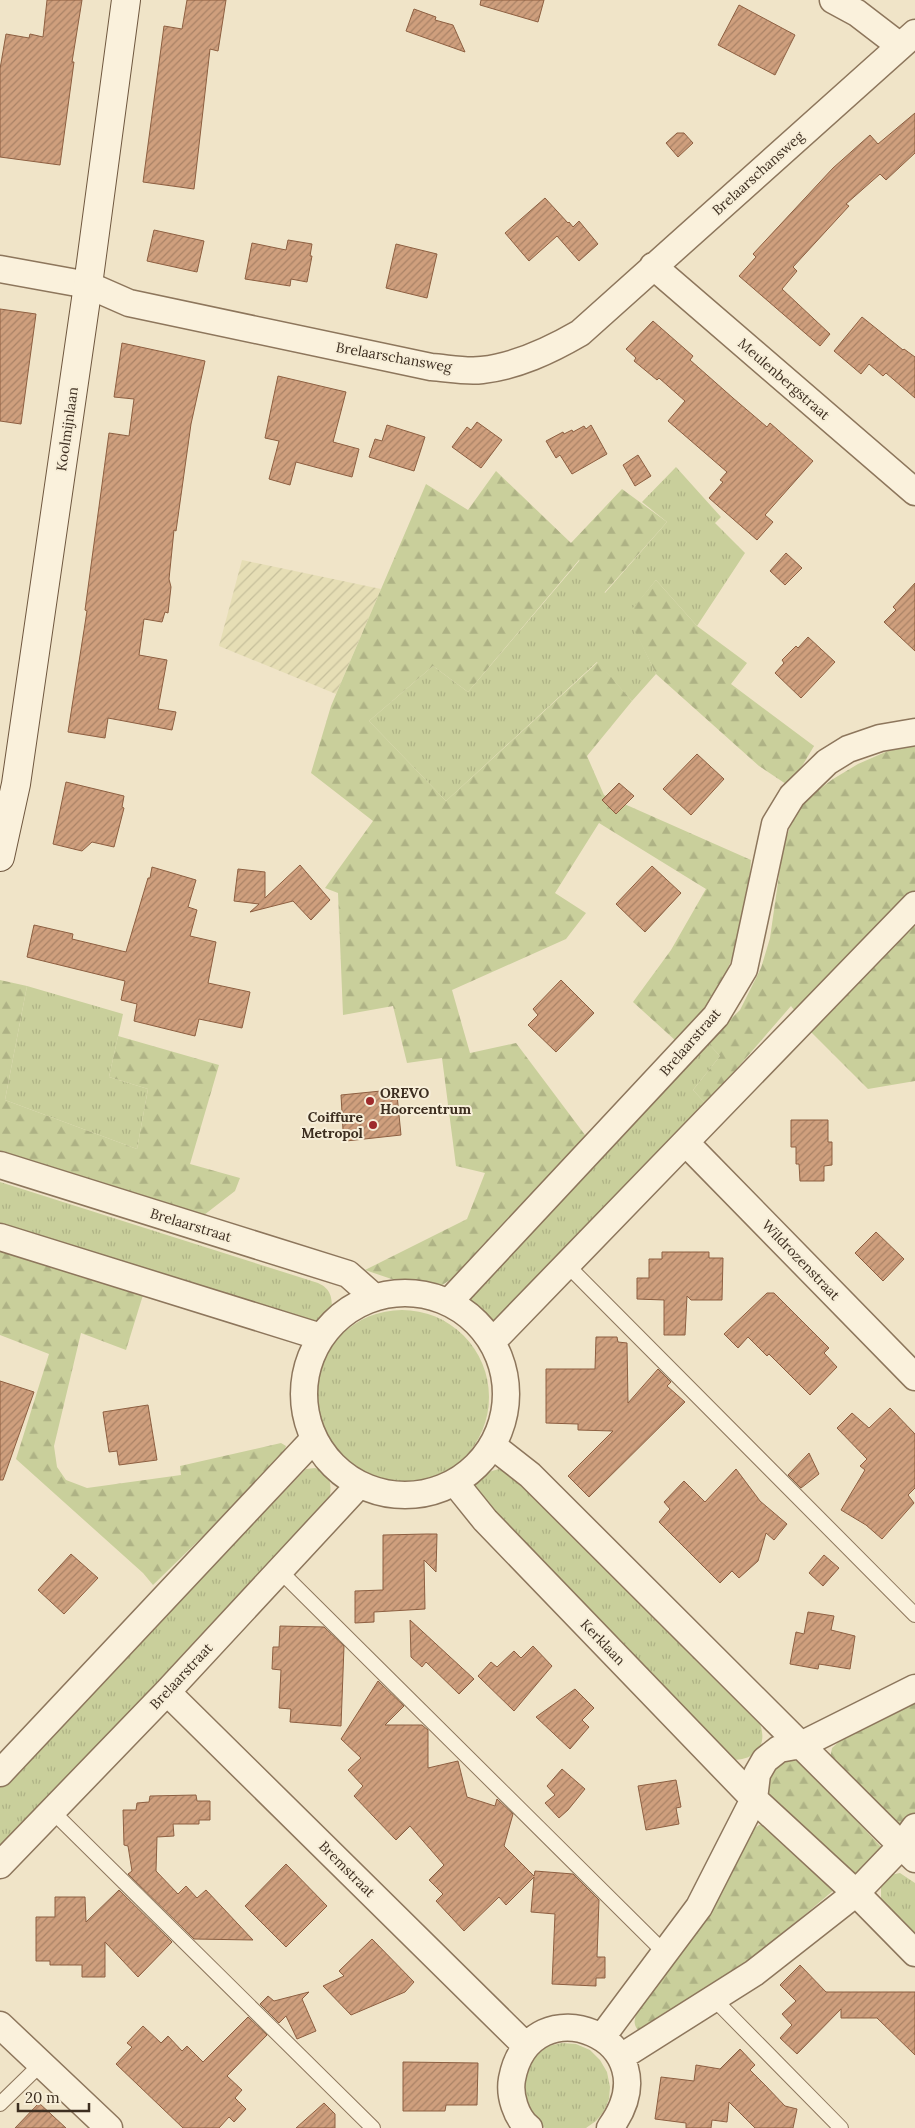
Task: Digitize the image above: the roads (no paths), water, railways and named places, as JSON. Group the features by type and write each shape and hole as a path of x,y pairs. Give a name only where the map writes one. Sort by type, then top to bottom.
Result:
{"street":[{"name":"Koolmijnlaan","path":"0,857 16,784 88,285 126,0"},
{"path":"833,0 907,40"},
{"name":"Brelaarschansweg","path":"0,269 88,285 129,303 431,367 480,371 512,364 552,350 580,333 907,40"},
{"name":"Meulenbergstraat","path":"653,266 915,492"},
{"name":"Brelaarstraat","path":"449,1302 716,1016 744,969 775,824 792,796 827,762 848,749 880,738 915,732"},
{"path":"492,1342 915,905"},
{"name":"Wildrozenstraat","path":"686,1143 915,1377"},
{"name":"Brelaarstraat","path":"0,1164 348,1274 374,1297"},
{"path":"0,1237 321,1337"},
{"path":"399,1292 423,1294 449,1302 469,1315 492,1342 504,1373 506,1407 501,1428 493,1446 473,1470 456,1484 423,1494 394,1496 359,1485 336,1469 314,1439 305,1413 304,1388 308,1362 321,1337 336,1320 348,1310 374,1297 399,1292"},
{"path":"0,1773 314,1439"},
{"path":"493,1446 530,1475 801,1745 911,1843 856,1893 754,1973 621,2057"},
{"name":"Kerklaan","path":"456,1484 485,1520 754,1798 856,1893 915,1953"},
{"name":"Brelaarstraat","path":"0,1865 167,1692 359,1485"},
{"path":"602,2038 699,1907 754,1798 758,1774 765,1760 779,1749 801,1745 915,1688"},
{"name":"Bremstraat","path":"167,1692 526,2046"},
{"path":"0,2025 108,2128"},
{"path":"524,2127 515,2108 510,2086 514,2065 526,2046 543,2034 563,2027 583,2029 602,2038 621,2057 627,2075 627,2094 622,2112 611,2128"}],"lane":[{"path":"567,1265 915,1615"},
{"path":"279,1570 665,1952"},
{"path":"52,1811 373,2128"},
{"path":"714,1999 841,2128"},
{"path":"0,2104 41,2064"}],"place":[{"name":"OREVO Hoorcentrum","path":"370,1101"},
{"name":"Coiffure Metropol","path":"373,1125"}]}
